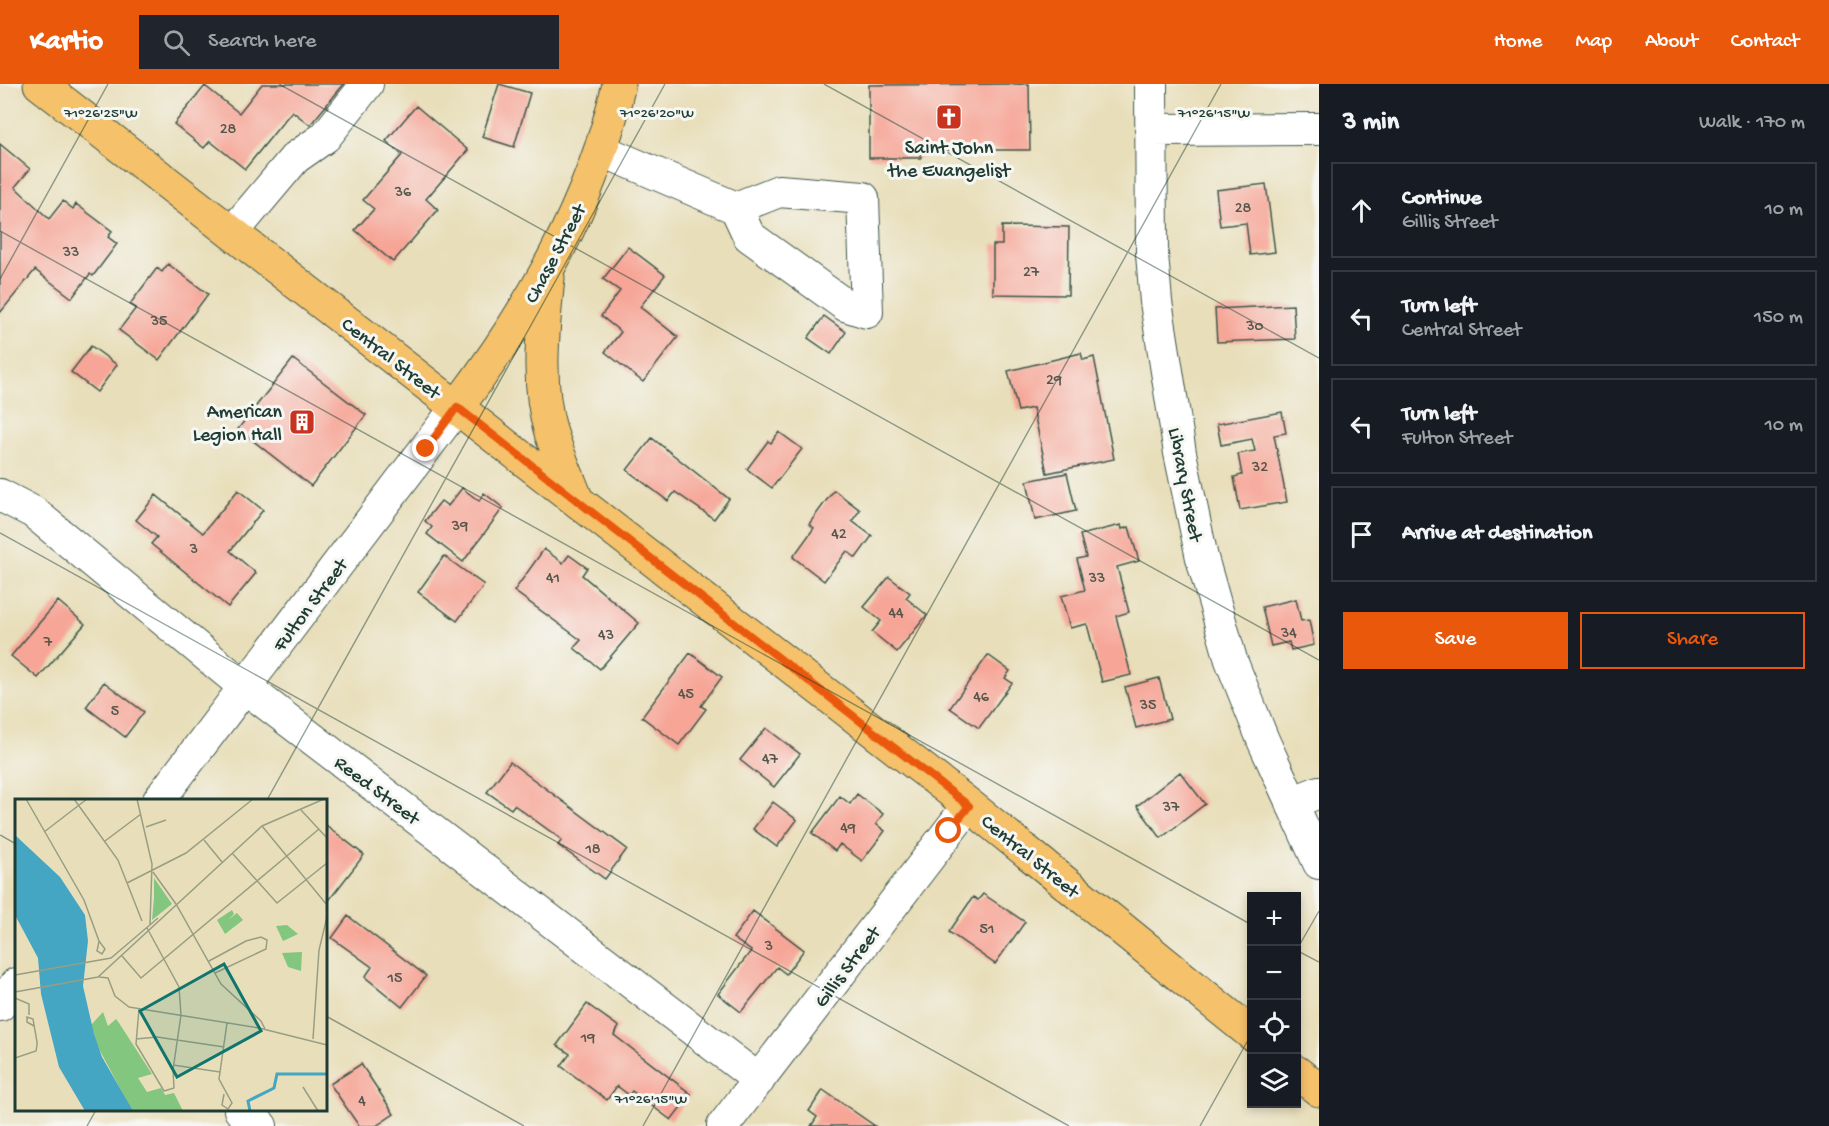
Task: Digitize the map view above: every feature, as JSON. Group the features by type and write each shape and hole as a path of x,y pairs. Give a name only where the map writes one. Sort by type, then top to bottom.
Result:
{"main road":[{"name":"Central Street","path":"40,84 576,498 969,806 1247,1031"},
{"name":"Chase Street","path":"457,407 487,368 548,272 578,210 601,150 619,84"},
{"path":"548,272 542,352 543,391 551,432 576,498"},
{"path":"1301,1076 1319,1090"}],"street":[{"path":"232,233 295,158 325,137 367,84"},
{"name":"Library Street","path":"1151,84 1156,303 1185,476 1202,558 1231,660 1305,798 1319,863"},
{"path":"1151,130 1319,129"},
{"path":"601,150 736,208 749,236 845,305 867,312 863,198 779,191 736,208"},
{"name":"Fulton Street","path":"161,799 457,407"},
{"name":"Reed Street","path":"0,495 33,513 246,688 759,1080"},
{"name":"Gillis Street","path":"723,1126 969,806"},
{"path":"0,1005 15,985"},
{"path":"241,1111 261,1126"}],"building":[{"path":"262,84 344,84 310,125 292,111 245,169 210,141 204,148 174,124 205,86 239,113"},
{"path":"499,84 530,93 514,147 482,137"},
{"name":"Saint John the Evangelist","path":"1029,84 1030,150 921,150 921,158 869,158 869,85"},
{"path":"416,106 468,150 426,199 438,210 393,262 355,230 374,209 363,200 402,155 386,141"},
{"path":"0,144 30,169 15,187 49,219 63,201 73,209 76,204 112,231 108,237 117,244 93,276 90,274 72,298 35,270 0,313"},
{"path":"1266,184 1275,252 1250,255 1246,223 1220,226 1216,190"},
{"path":"1002,226 1069,227 1068,295 993,294 993,245 1002,245"},
{"path":"628,247 665,275 640,307 678,337 643,382 605,352 621,332 601,316 620,291 603,279"},
{"path":"168,264 208,294 159,360 119,330 136,308 130,304 157,268 162,272"},
{"path":"1293,305 1295,339 1217,342 1215,309"},
{"path":"824,316 846,332 831,354 808,338"},
{"path":"91,346 117,365 97,392 71,372"},
{"path":"1081,353 1083,360 1094,357 1114,459 1047,473 1033,408 1018,411 1008,371"},
{"name":"American Legion Hall","path":"293,359 366,415 311,486 238,429"},
{"path":"1282,412 1286,433 1274,435 1287,502 1240,510 1234,477 1242,475 1238,454 1255,451 1252,439 1221,445 1217,424"},
{"path":"779,432 802,449 772,488 747,469 768,441 771,443"},
{"path":"652,438 729,499 714,519 675,492 668,501 627,470"},
{"path":"1067,473 1076,511 1035,520 1027,481"},
{"path":"462,488 479,501 484,493 503,508 463,562 427,534 432,527 425,521 441,501 448,506"},
{"path":"238,490 263,510 230,551 256,573 228,607 151,544 157,537 136,520 156,495 203,533"},
{"path":"834,490 860,510 852,521 872,536 856,558 847,551 824,581 793,557 814,528 809,524"},
{"path":"1121,525 1122,529 1129,527 1139,561 1117,567 1129,612 1116,616 1131,675 1102,682 1087,624 1070,628 1061,596 1085,590 1077,559 1086,557 1080,535"},
{"path":"544,549 563,563 569,555 587,568 582,575 639,623 600,669 574,648 581,640 514,591"},
{"path":"444,556 484,585 457,621 418,592"},
{"path":"889,577 910,593 906,598 927,615 897,652 872,632 881,621 864,607"},
{"path":"1296,599 1301,621 1309,620 1314,645 1291,650 1289,642 1271,646 1262,607"},
{"path":"58,601 85,624 38,678 11,656"},
{"path":"690,653 722,677 701,706 706,709 679,745 642,717"},
{"path":"988,655 1010,671 1005,678 1012,683 979,728 950,708"},
{"path":"1159,678 1170,719 1136,728 1125,687"},
{"path":"104,682 144,712 125,737 86,707"},
{"path":"766,728 800,754 774,787 740,760"},
{"path":"510,762 627,849 605,879 558,845 562,840 514,805 511,809 487,792"},
{"path":"1180,772 1205,804 1161,838 1137,806"},
{"path":"857,794 883,814 876,824 885,831 862,861 840,844 835,851 812,833 840,796 850,804"},
{"path":"773,802 797,820 777,847 753,829"},
{"path":"327,826 364,855 327,903"},
{"path":"983,894 1025,922 995,964 949,932 973,897 978,900"},
{"path":"753,911 804,950 786,974 777,967 741,1012 718,994 751,951 733,938"},
{"path":"348,916 426,976 402,1007 365,977 372,967 332,938"},
{"path":"587,1004 619,1027 614,1035 691,1094 671,1120 632,1091 629,1095 617,1086 607,1100 561,1066 570,1054 557,1045"},
{"path":"361,1064 394,1114 376,1126 359,1126 330,1084"},
{"path":"823,1090 875,1126 811,1126 817,1117 809,1111"}],"place":[{"name":"Saint John the Evangelist","path":"949,117"},
{"name":"American Legion Hall","path":"302,422"}],"route":[{"path":"426,449 457,407 969,806 949,831"}]}
